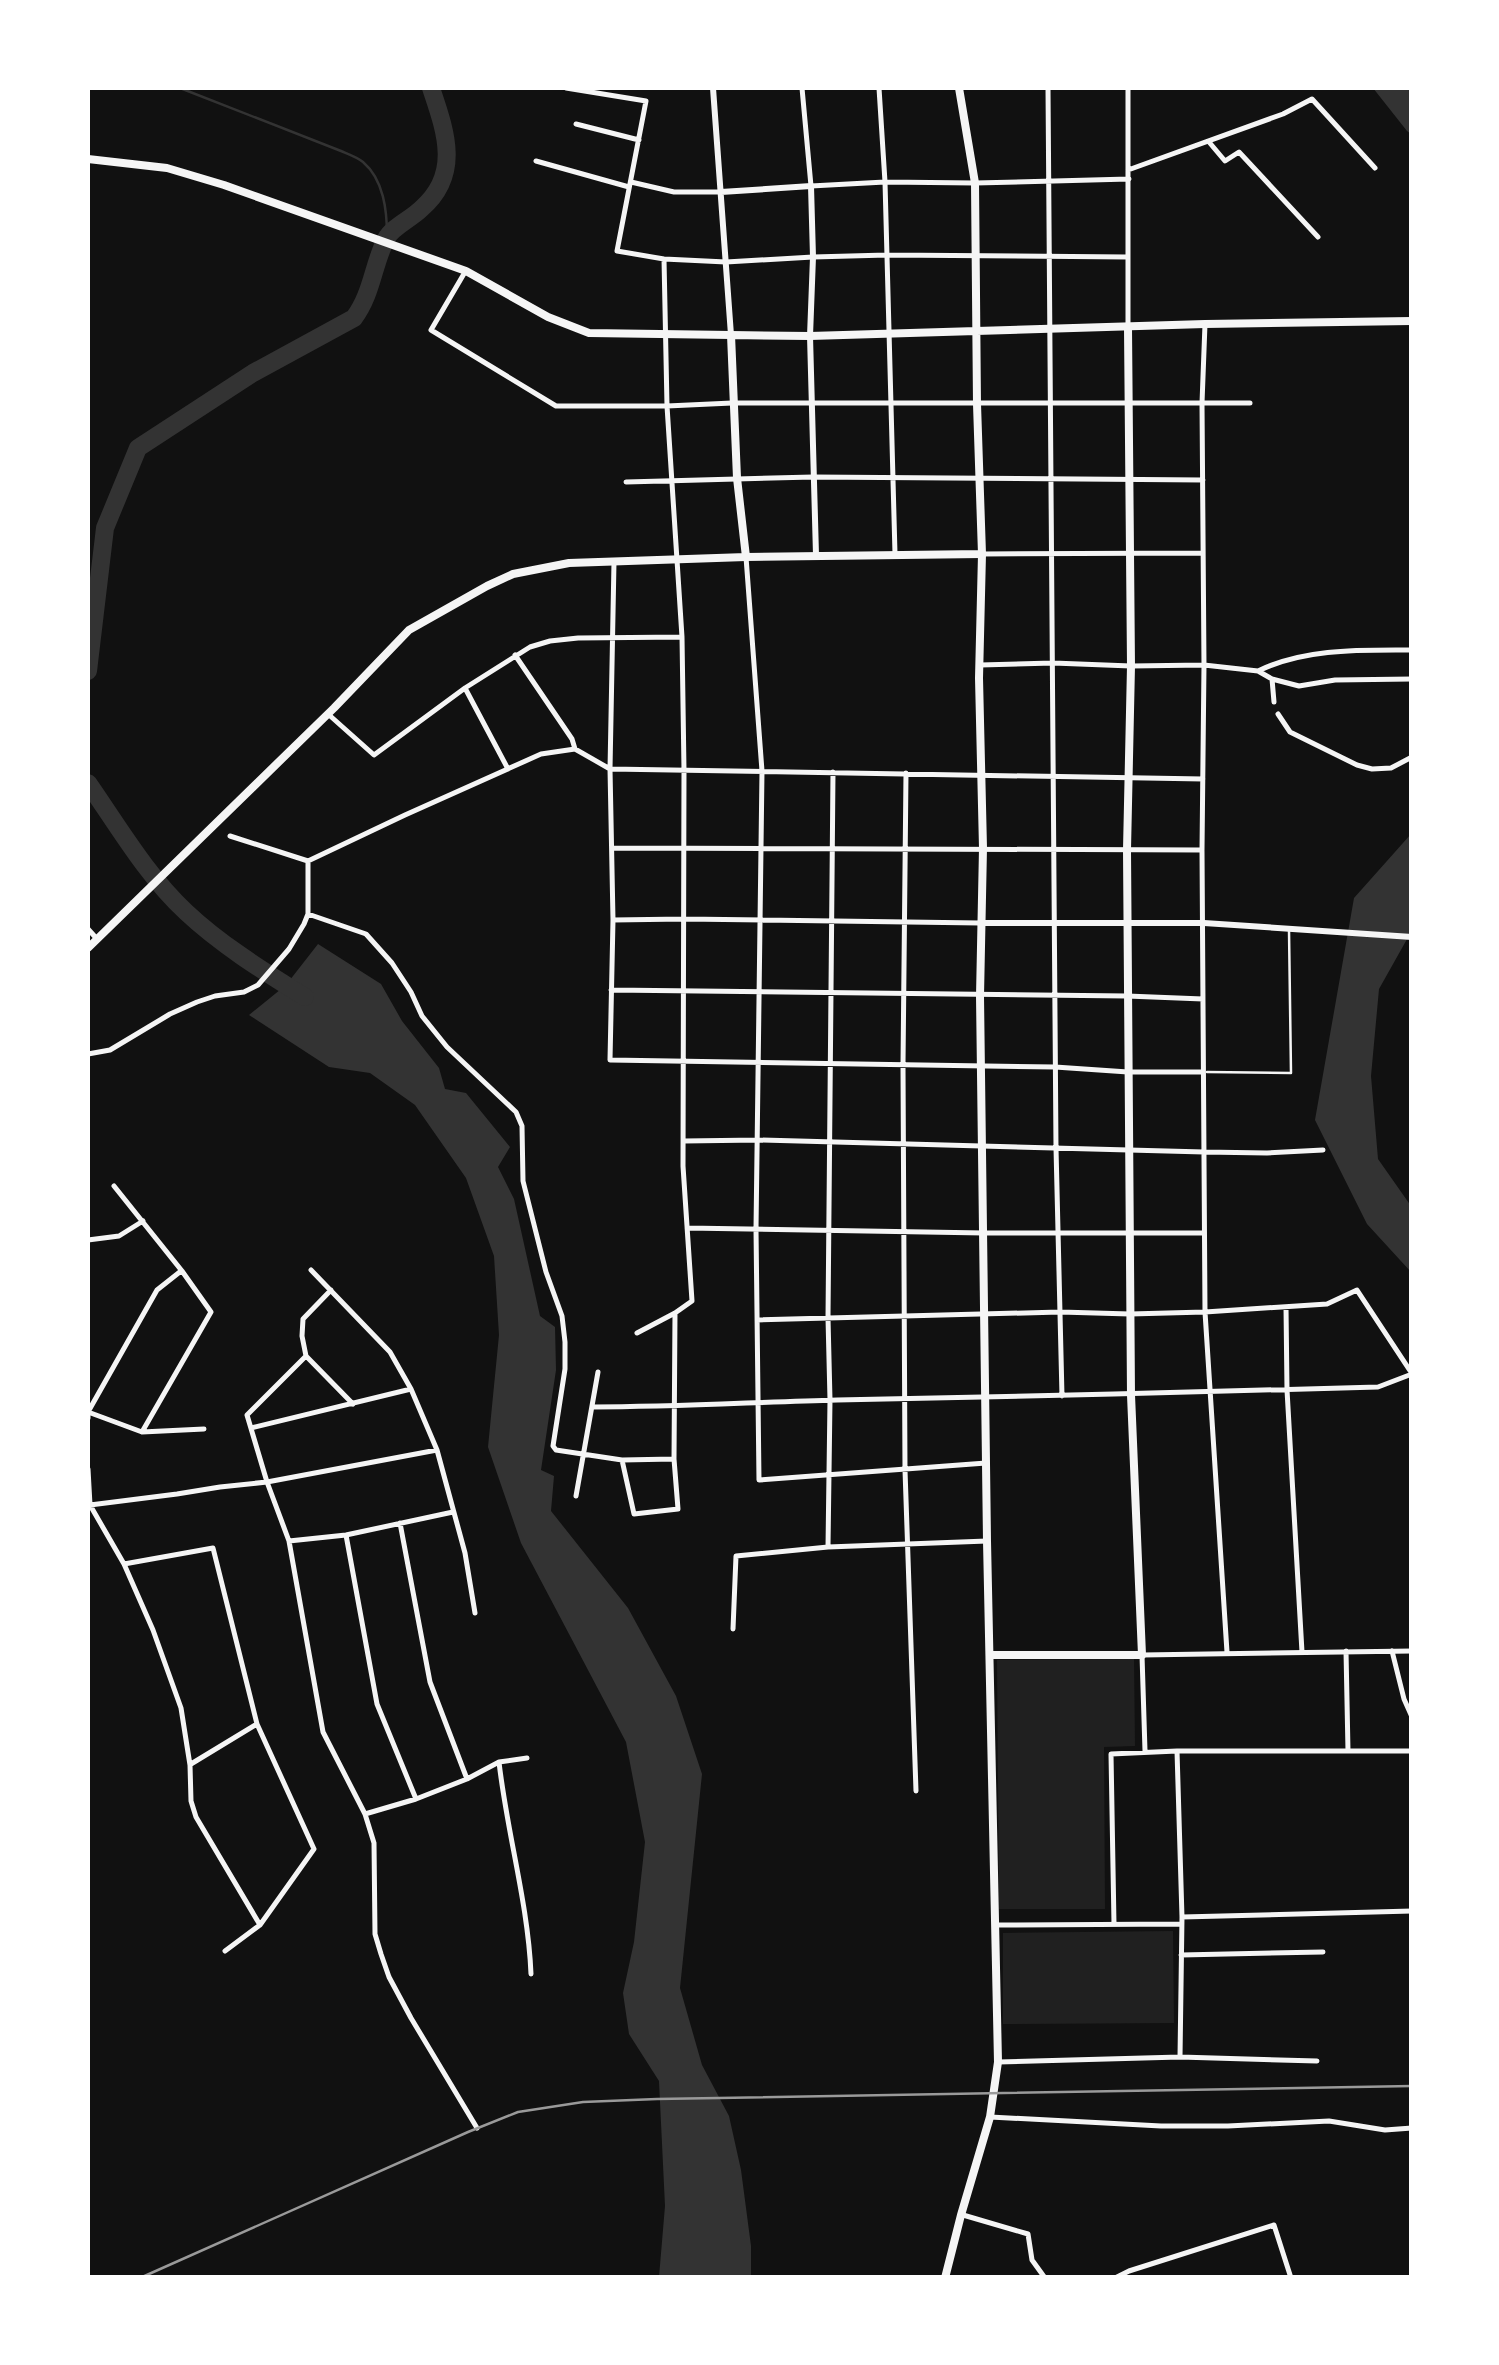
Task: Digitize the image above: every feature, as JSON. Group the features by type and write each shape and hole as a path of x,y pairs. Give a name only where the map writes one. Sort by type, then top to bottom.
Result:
{"main road":[{"path":"945,2278 990,2117 998,2062 980,996 982,554 976,404 975,183 959,88"},
{"path":"88,159 167,168 224,185 466,271 570,327 590,333 810,336 1412,321"},
{"path":"991,1655 1142,1655 1130,1394 1128,328"},
{"path":"731,335 736,478 746,557"},
{"path":"88,948 409,630 487,586 529,570 569,564 982,554"}],"street":[{"path":"566,88 646,102 618,251 664,259 726,262 887,256 1127,258"},
{"path":"713,88 731,335"},
{"path":"802,88 811,186 810,336 816,556"},
{"path":"880,88 895,554"},
{"path":"1048,88 1054,995 1062,1396"},
{"path":"1128,88 1128,328"},
{"path":"1128,170 1210,142 1312,99 1375,168"},
{"path":"576,124 639,140"},
{"path":"1210,142 1226,160 1239,152 1318,238"},
{"path":"536,161 674,192 886,182 1129,179"},
{"path":"637,1332 692,1301 682,1060 682,636 668,406 664,259"},
{"path":"466,271 432,330 556,406 1250,403"},
{"path":"1204,324 1204,1233 1209,1392 1228,1652"},
{"path":"626,482 813,477 1202,480"},
{"path":"982,554 1202,553"},
{"path":"746,557 762,771 756,1229 759,1480 987,1463"},
{"path":"614,562 610,1060 1202,1072"},
{"path":"328,714 374,755 530,646 578,638 682,636"},
{"path":"980,665 1204,665 1258,671 1324,652 1412,650"},
{"path":"515,654 575,749"},
{"path":"1258,671 1272,680 1299,686 1354,679 1412,680"},
{"path":"1272,680 1274,702"},
{"path":"465,688 508,770"},
{"path":"1278,714 1290,732 1357,765 1391,768 1412,756"},
{"path":"230,836 308,861 541,754 575,749 610,769 1203,778"},
{"path":"828,1547 833,772"},
{"path":"906,773 905,1470 916,1792"},
{"path":"613,848 1202,850"},
{"path":"88,1054 110,1050 197,1002 244,992 262,982 289,949 308,914 308,861"},
{"path":"308,914 366,934 412,992 422,1016 447,1048 516,1112 522,1126 523,1182 546,1272 562,1316 565,1342 565,1369 552,1446 556,1450 622,1460 674,1459"},
{"path":"613,920 1204,923 1412,937"},
{"path":"88,929 97,939"},
{"path":"611,990 1203,999"},
{"path":"684,1142 759,1140 1267,1153 1323,1150"},
{"path":"114,1186 212,1312 142,1432"},
{"path":"88,1240 119,1236 143,1221"},
{"path":"687,1228 1204,1233"},
{"path":"311,1270 390,1352 411,1389 437,1450 465,1553 476,1613"},
{"path":"182,1271 157,1290 88,1415 142,1432 204,1428"},
{"path":"331,1290 303,1318 302,1336 306,1356 353,1404"},
{"path":"593,1407 1378,1387 1412,1373 1357,1290 1327,1304 1206,1312 757,1320"},
{"path":"1286,1307 1286,1390 1302,1652"},
{"path":"622,1460 634,1514 678,1509 674,1313"},
{"path":"306,1356 247,1415 289,1541 323,1732 365,1814 374,1843 376,1934 389,1977 442,2074 477,2128"},
{"path":"576,1496 598,1372"},
{"path":"251,1428 411,1389"},
{"path":"89,1505 267,1482 437,1450"},
{"path":"88,1470 89,1505 124,1564 181,1708 196,1818 260,1924"},
{"path":"289,1541 346,1535 454,1511"},
{"path":"400,1523 430,1682 467,1779"},
{"path":"346,1535 377,1704 416,1799"},
{"path":"733,1629 736,1556 828,1547 987,1540"},
{"path":"124,1564 213,1548 257,1724 314,1849 260,1924 225,1950"},
{"path":"1346,1651 1348,1751"},
{"path":"1392,1651 1412,1716"},
{"path":"1145,1751 1142,1655 1412,1651"},
{"path":"190,1765 257,1724"},
{"path":"1177,1751 1182,1921 1180,2056"},
{"path":"1114,1924 1110,1754 1412,1751"},
{"path":"365,1814 416,1799 498,1762 527,1758"},
{"path":"498,1762 530,1942 530,1974"},
{"path":"994,1926 1412,1911"},
{"path":"1181,1956 1323,1952"},
{"path":"998,2062 1180,2056 1318,2061"},
{"path":"990,2117 1162,2126 1328,2121 1386,2130 1412,2128"},
{"path":"961,2215 1025,2232 1030,2237 1032,2260 1044,2278"},
{"path":"1115,2278 1274,2225 1292,2278"}],"lane":[{"path":"1202,1072 1291,1073 1290,929"}],"shaded area":[{"path":"1373,88 1411,88 1411,134 1407,131"},
{"path":"1411,834 1411,932 1379,989 1371,1076 1378,1159 1411,1206 1411,1272 1367,1224 1315,1120 1354,898"},
{"path":"318,944 381,984 402,1021 439,1068 445,1089 466,1093 510,1147 498,1167 514,1199 540,1316 555,1327 556,1370 541,1470 554,1476 551,1511 628,1608 676,1696 702,1774 680,1988 702,2065 729,2116 741,2170 751,2277 659,2277 665,2206 659,2081 629,2034 623,1993 634,1942 645,1842 626,1742 521,1543 488,1447 499,1335 494,1256 466,1178 415,1105 370,1073 329,1067 249,1015 286,985"},
{"path":"1134,1659 1135,1746 1104,1747 1105,1909 999,1909 997,1660"},
{"path":"1173,1931 1174,2023 1003,2024 1003,1933"}],"waterway":[{"path":"180,88 361,160 380,187 387,236"},
{"path":"88,671 105,528 138,448 253,373 354,318 365,299 386,239 421,209 442,181 447,151 431,88"},
{"path":"88,783 146,867 186,912 228,947 305,997"}],"railway":[{"path":"140,2278 518,2112 583,2102 1412,2086"}]}
